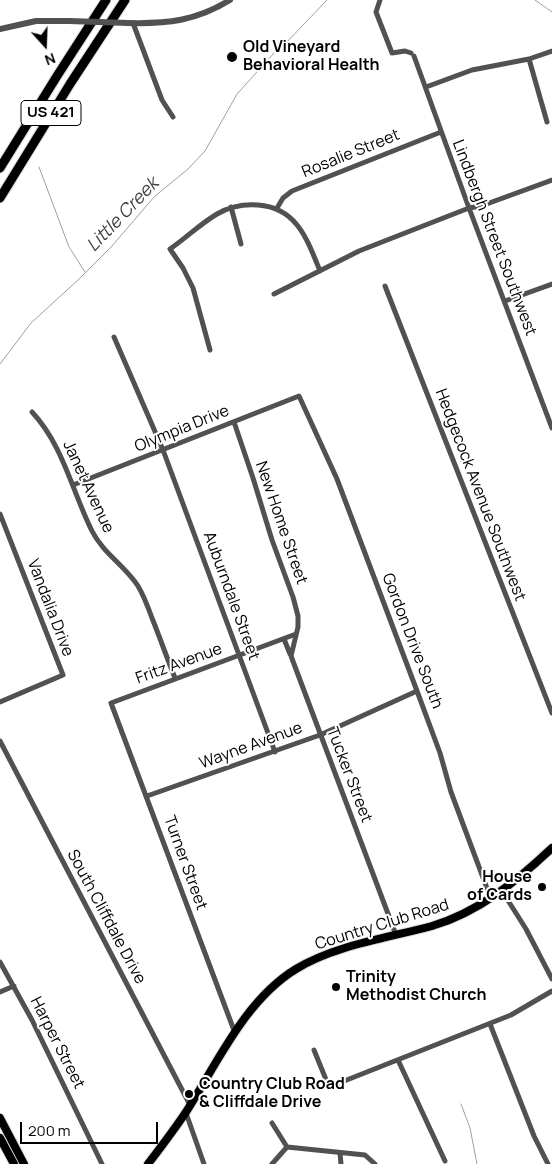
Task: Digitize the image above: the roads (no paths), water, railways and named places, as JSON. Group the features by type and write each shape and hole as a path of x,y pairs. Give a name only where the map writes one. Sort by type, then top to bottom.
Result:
{"highway":[{"name":"US 421","path":"0,168 106,0"},
{"name":"US 421","path":"0,198 61,98 125,0"}],"main road":[{"name":"Country Club Road","path":"148,1164 186,1113 235,1033 265,994 296,969 334,952 434,925 462,914 502,891 552,848"},
{"path":"0,1118 24,1164"},
{"path":"0,1138 14,1164"}],"street":[{"path":"0,29 36,21 177,22 209,11 230,0"},
{"name":"Lindbergh Street Southwest","path":"380,0 376,12 392,54 405,51 412,55 426,87 469,208 552,428"},
{"path":"131,23 162,100 173,117"},
{"path":"426,87 472,70 529,59 552,51"},
{"path":"529,59 547,122"},
{"name":"Rosalie Street","path":"277,208 283,198 292,191 441,132"},
{"path":"274,294 358,251 469,208 481,206 552,180"},
{"path":"210,350 193,288 183,268 170,249 209,219 231,207 251,204 277,208 284,212 299,227 309,244 320,271"},
{"path":"231,207 241,244"},
{"path":"505,301 552,284"},
{"name":"Hedgecock Avenue Southwest","path":"385,286 552,713"},
{"name":"Auburndale Street","path":"114,337 163,450 275,752"},
{"name":"Olympia Drive","path":"73,485 299,396"},
{"name":"Gordon Drive South","path":"299,396 337,479 417,691 440,754 451,792 491,899"},
{"name":"Janet Avenue","path":"32,412 39,419 52,440 93,533 140,589 175,678"},
{"name":"New Home Street","path":"234,422 272,540 293,597 298,616 296,634"},
{"name":"Vandalia Drive","path":"0,514 63,675 0,702"},
{"path":"284,638 296,634"},
{"path":"291,656 296,634"},
{"name":"Fritz Avenue","path":"111,702 284,638"},
{"name":"Tucker Street","path":"284,638 396,935"},
{"name":"Wayne Avenue","path":"146,796 275,752 417,691"},
{"name":"Turner Street","path":"111,702 235,1033"},
{"name":"South Cliffdale Drive","path":"0,741 190,1105"},
{"path":"502,891 525,927 552,979"},
{"name":"Harper Street","path":"0,962 95,1146 102,1164"},
{"path":"0,992 14,986"},
{"path":"314,1050 329,1087 521,1011 552,991"},
{"path":"490,1024 534,1136 548,1164"},
{"path":"398,1060 445,1161"},
{"path":"186,1113 204,1164"},
{"path":"272,1123 287,1147"},
{"path":"287,1147 366,1156 372,1163"},
{"path":"272,1164 287,1147"},
{"path":"340,1152 341,1164"}],"waterway":[{"name":"Little Creek","path":"284,45 327,0"},
{"path":"535,0 552,12"},
{"name":"Little Creek","path":"0,364 31,323 112,246 154,197 188,169 205,151 237,94 274,53"},
{"path":"39,167 69,247 85,272"},
{"path":"461,1104 470,1128 477,1164"}],"place":[{"name":"Old Vineyard Behavioral Health","path":"232,57"},
{"name":"House of Cards","path":"542,887"},
{"name":"Trinity Methodist Church","path":"336,987"},
{"name":"Country Club Road & Cliffdale Drive","path":"189,1094"}]}
